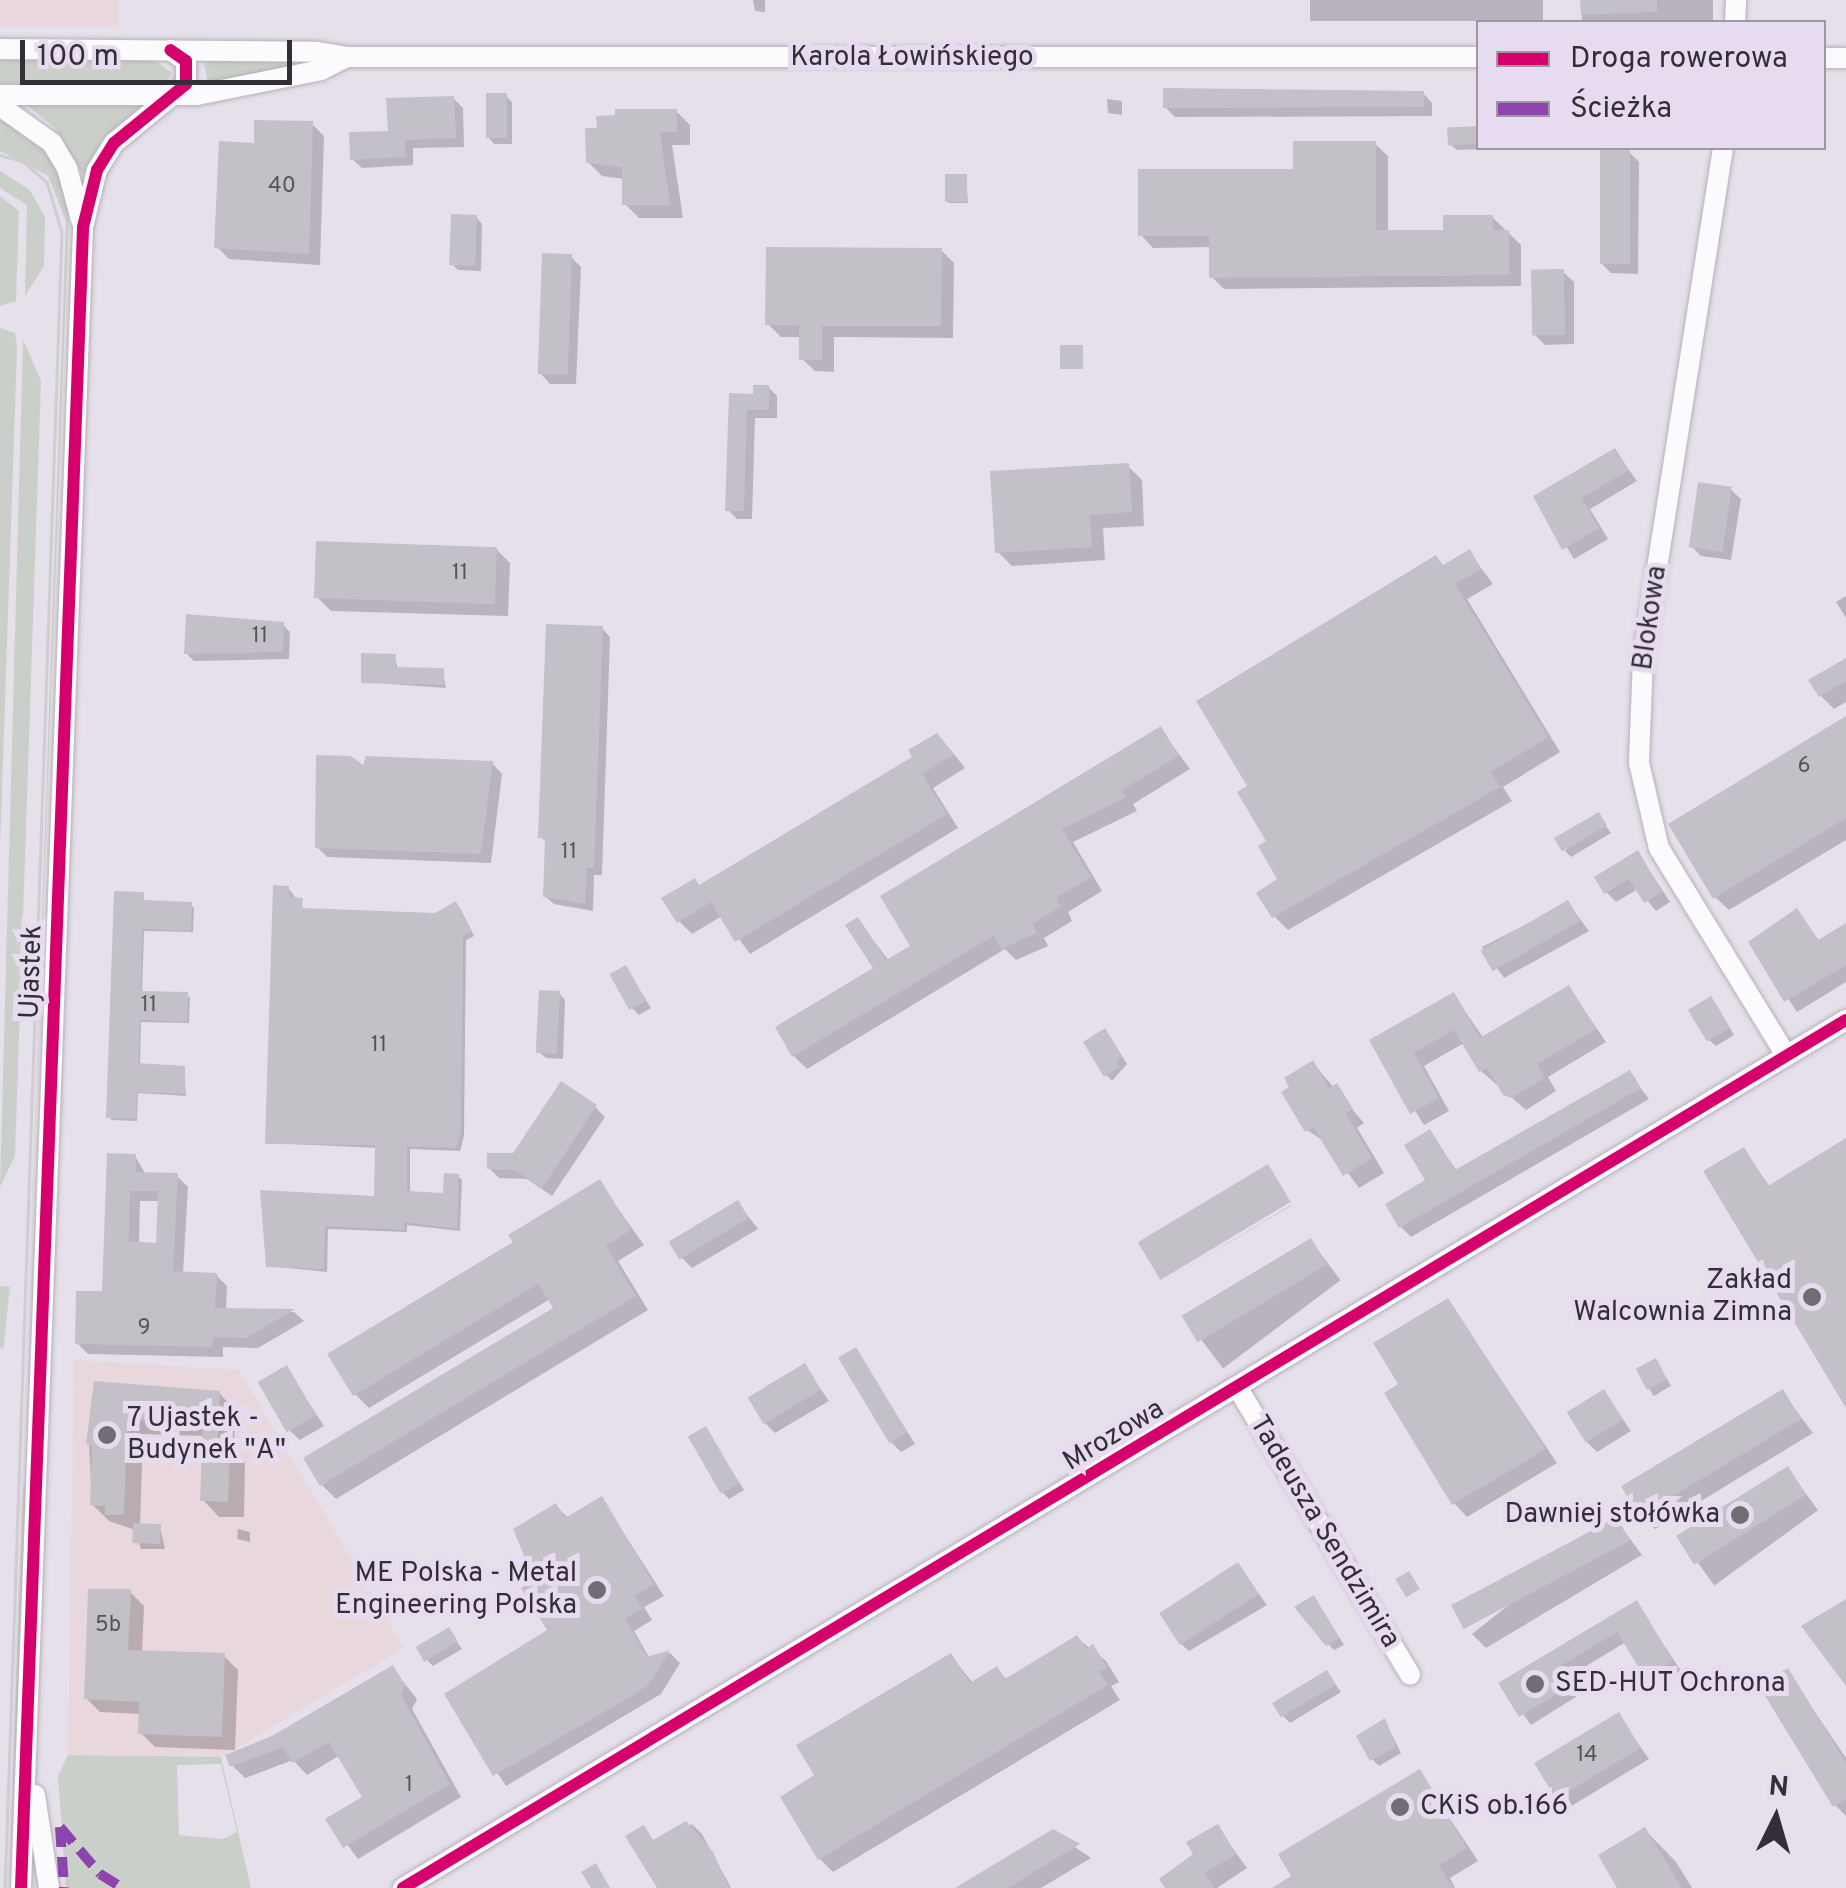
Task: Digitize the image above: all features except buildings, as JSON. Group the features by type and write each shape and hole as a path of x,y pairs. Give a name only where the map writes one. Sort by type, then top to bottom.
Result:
{"street":[{"name":"Karola Łowińskiego","path":"0,49 170,50 346,58 1476,57"},
{"path":"170,50 188,68 176,96"},
{"name":"Karola Łowińskiego","path":"0,95 176,96 288,78 346,58"},
{"name":"Ujastek","path":"21,1888 30,1758 82,227 97,170 114,142 176,96"},
{"name":"Ujastek","path":"0,106 40,130 62,157 82,227"},
{"name":"Blokowa","path":"1723,150 1644,657 1639,763 1660,848 1786,1056"},
{"name":"Mrozowa","path":"403,1888 1239,1390 1846,1020"},
{"name":"Tadeusza Sendzimira","path":"1239,1390 1410,1674"},
{"name":"Ujastek","path":"30,1758 49,1888"}],"shaded area":[{"path":"0,0 118,0 118,27 0,27"},
{"path":"0,60 154,60 172,73 165,85 0,84"},
{"path":"210,60 321,60 208,83 204,64"},
{"path":"24,103 146,103 102,139 83,175 54,127"},
{"path":"0,119 43,144 60,172 69,212 30,1259 66,221 48,176 0,151"},
{"path":"0,171 30,190 45,217 44,266 25,296 27,205 0,188"},
{"path":"0,196 19,211 16,301 0,306"},
{"path":"0,328 15,333 17,349 0,849"},
{"path":"23,339 41,381 15,1156 0,1187"},
{"path":"0,1286 10,1287 3,1349 0,1348"},
{"path":"74,1360 239,1370 404,1648 221,1757 68,1755"},
{"path":"23,1486 27,1486 9,1888"},
{"path":"68,1755 221,1757 251,1888 66,1888 58,1776","holes":["221,1764 237,1832 223,1839 179,1835 177,1765"]}],"tram line":[{"path":"0,155 22,161 47,182 62,232 5,1888"}],"marked path":[{"path":"60,1827 100,1874 122,1888"},
{"path":"60,1827 64,1888"}],"cycle path":[{"path":"21,1888 83,227 97,170 114,143 186,84 186,61 170,50"},
{"path":"403,1888 1846,1020"}],"place":[{"name":"Zakład Walcownia Zimna","path":"1812,1297"},
{"name":"7 Ujastek - Budynek \"A\"","path":"107,1435"},
{"name":"Dawniej stołówka","path":"1740,1515"},
{"name":"ME Polska - Metal Engineering Polska","path":"597,1590"},
{"name":"SED-HUT Ochrona","path":"1535,1684"},
{"name":"CKiS ob.166","path":"1400,1807"}]}
